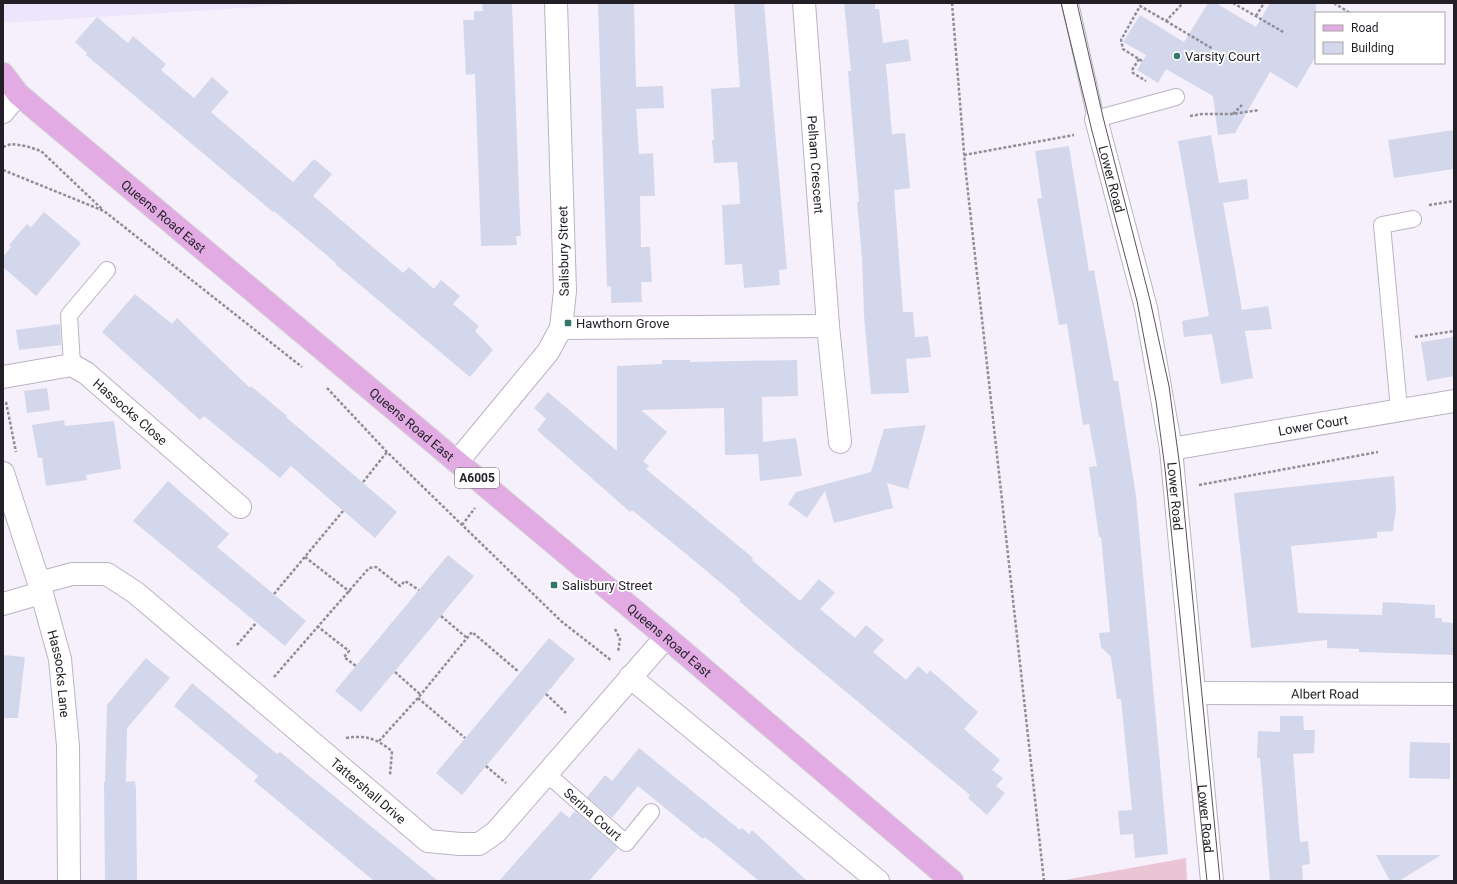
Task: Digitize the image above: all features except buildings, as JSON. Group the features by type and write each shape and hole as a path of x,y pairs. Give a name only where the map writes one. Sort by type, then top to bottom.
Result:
{"main road":[{"name":"Queens Road East","path":"3,74 18,94 666,637 952,881"}],"street":[{"name":"Salisbury Street","path":"457,462 548,352 561,328 565,291 556,3"},
{"name":"Pelham Crescent","path":"804,3 828,326 840,442"},
{"path":"3,112 18,94"},
{"name":"Lower Road","path":"1097,124 1146,308 1171,449 1212,881"},
{"path":"561,328 828,326"},
{"path":"3,377 72,365"},
{"name":"Hassocks Close","path":"72,365 86,373 240,507"},
{"name":"Lower Court","path":"1171,449 1399,409 1454,401"},
{"name":"Hassocks Lane","path":"3,473 40,588 61,667 68,746 69,881"},
{"name":"Tattershall Drive","path":"3,604 72,574 107,574 136,593 428,841 460,844 479,844 496,832 666,637"},
{"path":"630,677 878,881"},
{"name":"Albert Road","path":"1195,692 1454,694"}],"lane":[{"path":"1070,3 1097,124 1169,99"},
{"path":"1399,409 1382,225 1413,219"},
{"path":"72,365 69,315 107,270"},
{"name":"Serina Court","path":"547,774 626,843 651,812"}],"path":[{"path":"952,3 964,155 1044,881"},
{"path":"1166,21 1183,3"},
{"path":"1233,3 1285,33"},
{"path":"1256,16 1264,3"},
{"path":"1334,3 1348,12"},
{"path":"1213,49 1140,6 1121,40 1123,49 1141,60 1132,70 1133,73 1159,88 1169,99 1181,117 1202,114 1232,114 1259,110"},
{"path":"1232,114 1242,105"},
{"path":"964,155 1097,124"},
{"path":"3,147 10,144 26,146 41,152 104,211 305,370"},
{"path":"3,170 104,211"},
{"path":"1392,341 1454,331"},
{"path":"348,405 323,385 387,452 561,621 615,664 616,660"},
{"path":"6,400 7,412 17,456"},
{"path":"363,482 387,452"},
{"path":"1175,490 1378,452"},
{"path":"469,504 481,513"},
{"path":"274,594 343,511"},
{"path":"305,557 350,592"},
{"path":"274,678 317,626 350,592 369,568 376,566 400,586 405,581 419,590"},
{"path":"441,616 467,638"},
{"path":"236,646 256,622"},
{"path":"317,626 349,651 344,657 356,666"},
{"path":"613,626 620,639 617,656"},
{"path":"379,741 421,695 472,632 520,672"},
{"path":"395,672 421,695"},
{"path":"418,698 465,738"},
{"path":"342,739 369,737 379,741 392,751 391,774 388,781"}],"shaded area":[{"path":"3,3 317,3 6,23 3,19"},
{"path":"1186,858 1187,881 1059,881"}],"tram line":[{"path":"1061,3 1092,131 1137,301 1156,401 1165,469 1207,881"},
{"path":"1077,3 1103,117 1150,300 1169,386 1180,468 1220,881"}],"place":[{"name":"Varsity Court","path":"1177,56"},
{"name":"Hawthorn Grove","path":"568,323"},
{"name":"Salisbury Street","path":"554,585"}]}
